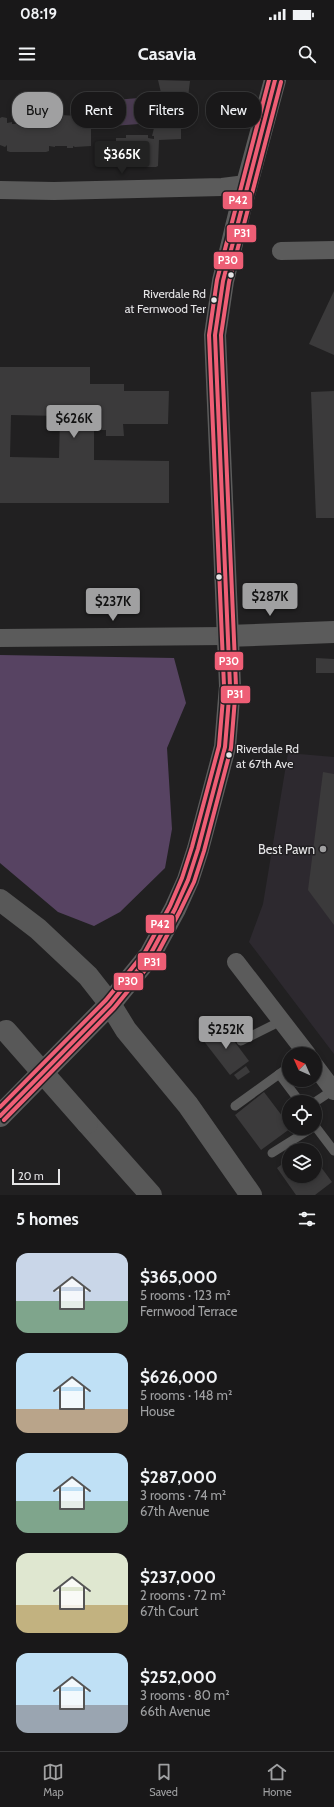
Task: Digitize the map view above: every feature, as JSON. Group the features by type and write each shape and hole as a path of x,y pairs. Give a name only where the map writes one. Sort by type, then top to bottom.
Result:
{"highway":[{"path":"0,900 65,953 88,976 110,1004 126,1030 188,1105 251,1195"},
{"path":"3,1028 151,1195"}],"main road":[{"path":"0,1116 110,1004 150,955 175,909 194,862 225,747 230,686 226,636 224,521 215,335 223,281 246,184 275,80"}],"street":[{"path":"0,190 54,191 214,188 246,184"},
{"path":"281,251 334,250"},
{"path":"0,638 226,636 334,632"},
{"path":"236,962 301,1047"},
{"path":"322,1076 333,1091"}],"lane":[{"path":"241,1041 281,1021"},
{"path":"235,1106 280,1074 295,1095"},
{"path":"322,1098 333,1091"},
{"path":"272,1153 301,1135"},
{"path":"322,1135 334,1151"}],"shaded area":[{"path":"134,98 134,124 126,125 126,99"},
{"path":"0,655 174,658 186,703 167,748 172,829 165,868 120,912 94,926 58,912 0,863"},
{"path":"288,753 334,757 334,1054 249,942 263,904"}],"building":[{"path":"158,80 190,81 189,92 161,92"},
{"path":"63,115 71,116 71,128 91,128 91,146 73,146 73,148 67,148 67,146 49,146 49,151 46,152 10,152 7,151 7,145 5,147 0,145 0,118 7,118 7,123 12,122 12,128 63,128"},
{"path":"154,128 181,128 181,139 159,140 158,166 116,166 116,138 126,138 126,135 148,135 148,138 154,139 154,136 152,136"},
{"path":"334,291 334,355 309,344"},
{"path":"0,367 90,367 90,384 124,384 124,391 169,391 168,424 123,424 124,436 106,436 106,430 94,430 94,460 169,461 169,503 0,503","holes":["11,415 60,416 59,458 10,457"]},
{"path":"334,391 334,518 316,518 311,392"},
{"path":"316,658 334,659 334,673 316,673"},
{"path":"323,772 334,774 334,925 308,890"},
{"path":"222,1025 249,1061 230,1075 203,1040"},
{"path":"246,1066 250,1072 238,1080 234,1075"},
{"path":"264,1092 282,1116 282,1135 261,1150 235,1115"},
{"path":"282,1164 282,1175 277,1168"},
{"path":"322,1168 332,1182 315,1195 296,1195 288,1183 322,1183"}],"transit line":[{"name":"P42","path":"0,1107 106,1000 145,952 170,906 182,878 192,847 219,746 224,686 209,335 217,280 269,80"},
{"name":"P30","path":"0,1116 110,1004 150,955 175,909 188,880 198,849 225,747 230,686 215,335 223,281 275,80"},
{"name":"P31","path":"4,1120 114,1008 155,958 194,882 204,851 231,748 236,686 221,335 229,282 281,82"}],"place":[{"name":"Riverdale Rd at Fernwood Ter","path":"214,300"},
{"name":"Riverdale Rd at 67th Ave","path":"229,755"},
{"name":"Best Pawn","path":"323,849"}]}
